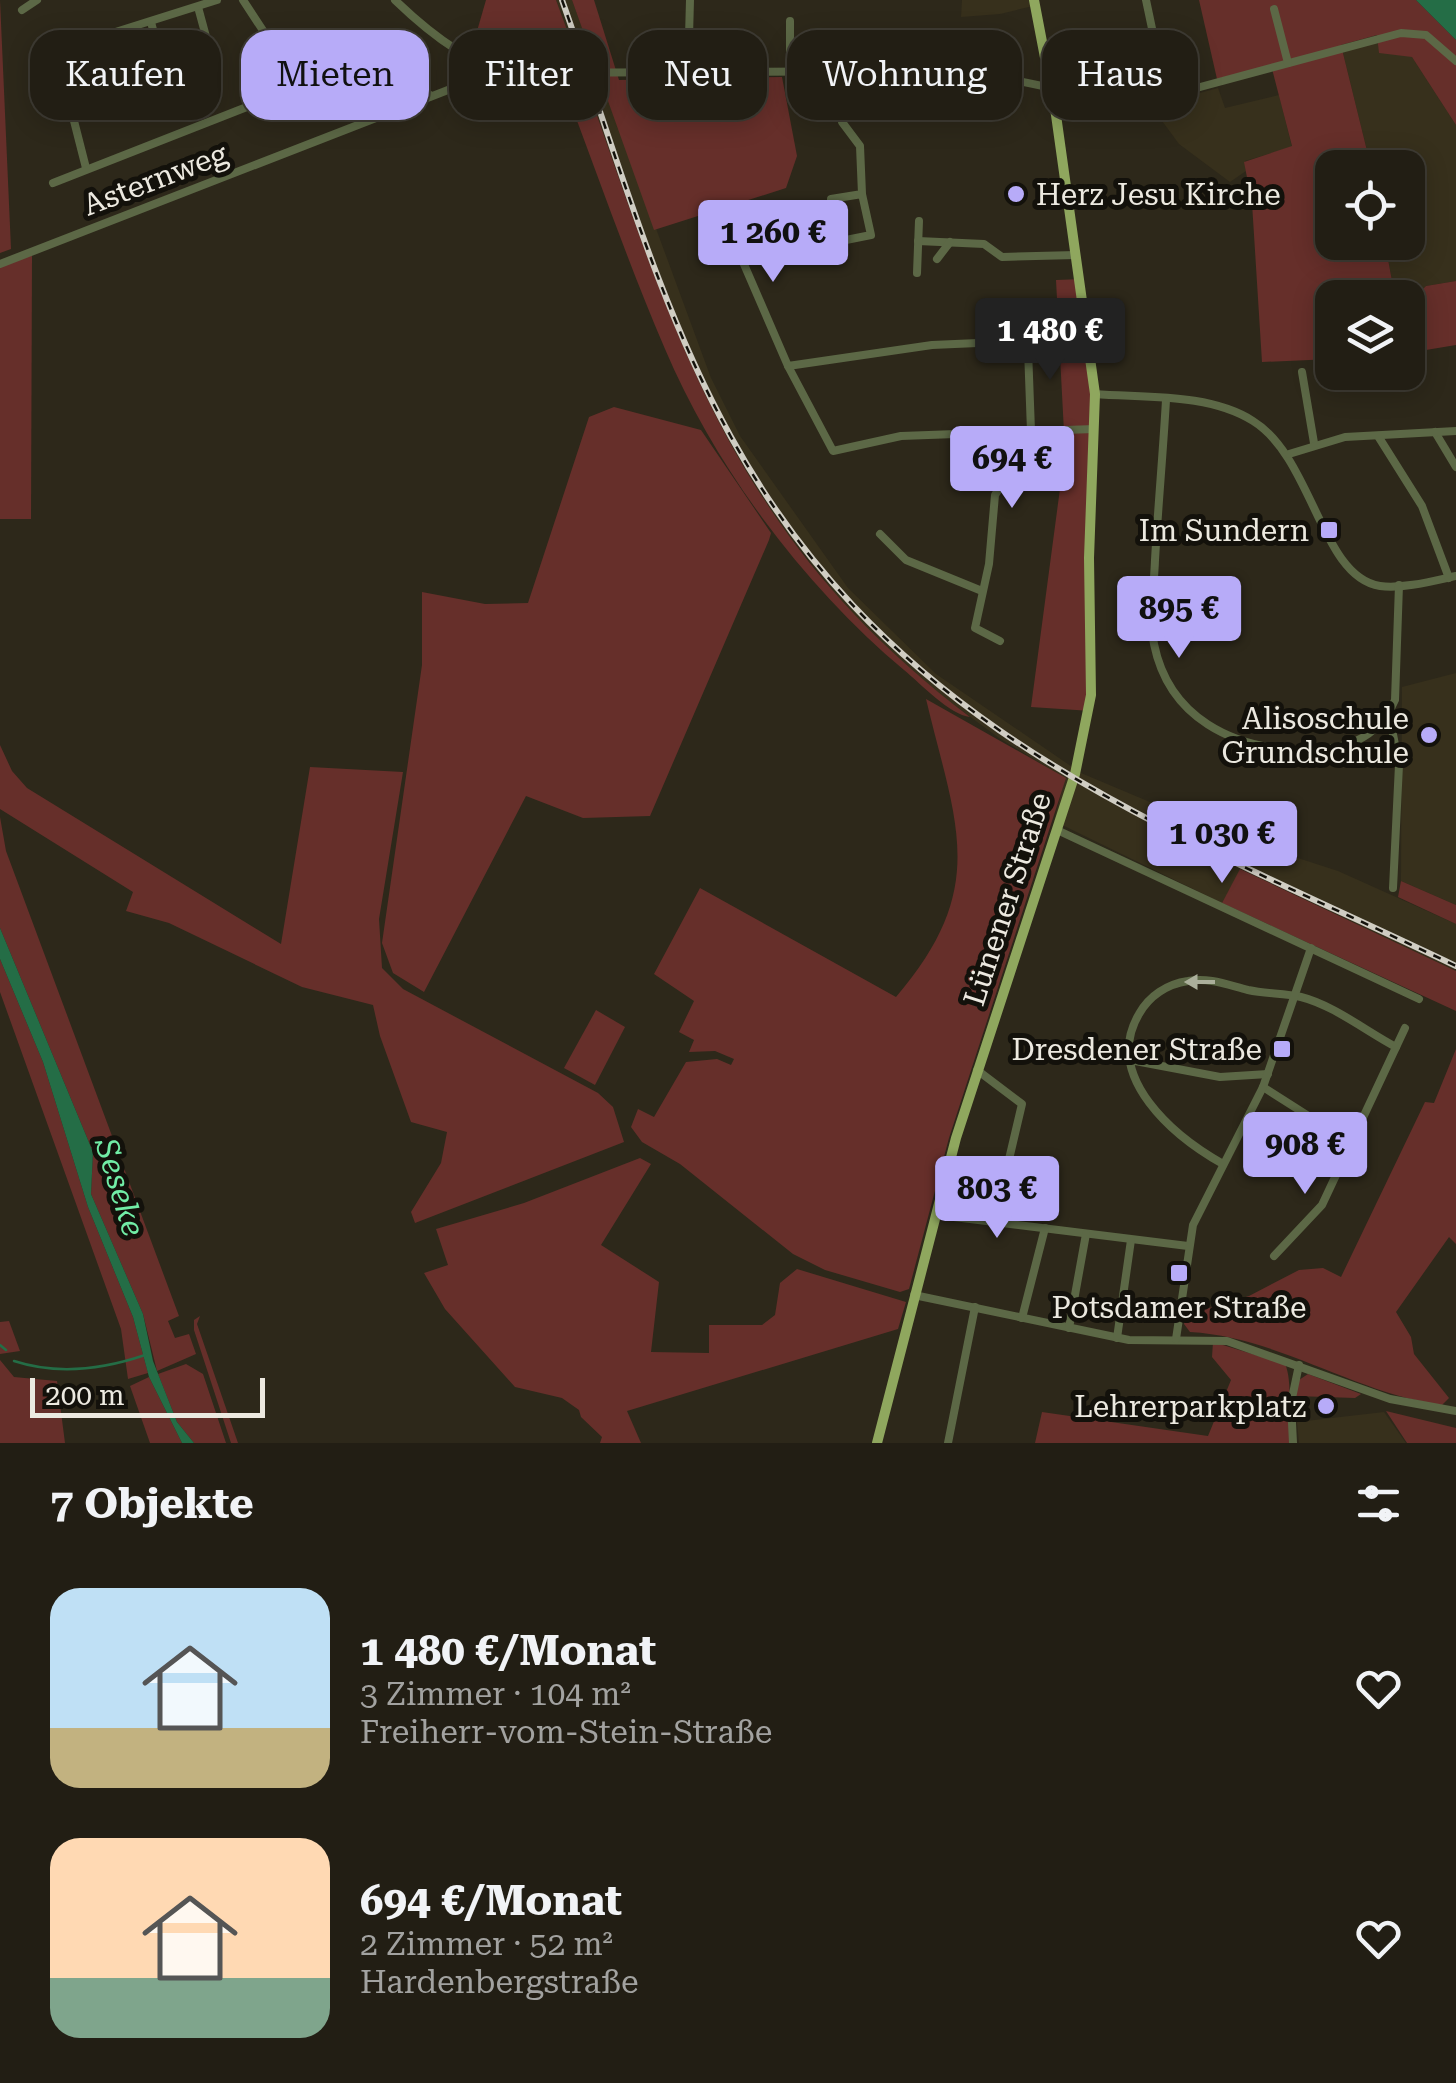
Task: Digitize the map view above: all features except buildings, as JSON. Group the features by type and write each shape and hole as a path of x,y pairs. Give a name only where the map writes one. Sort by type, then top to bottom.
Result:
{"main road":[{"name":"Lünener Straße","path":"1034,0 1042,40"},
{"name":"Lünener Straße","path":"877,1443 977,1070 1080,756 1091,695 1089,558 1095,394 1056,120"}],"street":[{"path":"22,10 37,0"},
{"path":"124,30 217,0"},
{"path":"243,0 263,30"},
{"path":"395,0 449,41"},
{"path":"689,30 690,0"},
{"path":"1146,0 1152,30"},
{"path":"198,7 204,30"},
{"path":"1274,9 1288,63"},
{"path":"151,22 153,30"},
{"path":"790,22 790,30"},
{"path":"1198,87 1401,33 1426,35 1456,61"},
{"name":"Asternweg","path":"0,264 449,89"},
{"path":"54,183 241,106"},
{"path":"74,120 86,168"},
{"path":"843,120 845,129 860,146 862,194 871,236 831,243 831,200 862,194"},
{"path":"724,218 788,366 832,451 900,436 1094,430"},
{"path":"916,272 919,221"},
{"path":"918,241 984,244 1002,257 1076,255"},
{"path":"937,259 950,242"},
{"path":"788,366 912,348 1021,341 1028,348 1030,431"},
{"path":"1302,372 1314,443"},
{"path":"1095,394 1166,400 1240,414 1265,429 1289,454 1316,514 1348,569 1378,585 1452,577 1422,506 1378,436"},
{"path":"1166,400 1152,624 1160,665 1180,701 1209,728 1273,750 1345,747 1367,736 1389,714 1400,679 1399,585"},
{"path":"1000,641 975,628 995,495 1016,463 1019,431"},
{"path":"1289,454 1314,443 1456,431"},
{"path":"1434,432 1456,467"},
{"path":"880,534 906,560 982,591"},
{"path":"1389,714 1400,765 1393,888"},
{"path":"1057,830 1419,1000"},
{"path":"1176,1339 1188,1246 1200,1209 1263,1087 1311,948"},
{"path":"1223,1164 1189,1143 1159,1116 1140,1088 1130,1060 1135,1020 1151,998 1174,984 1203,980 1296,995 1396,1047"},
{"path":"1274,1256 1322,1205 1405,1028"},
{"path":"1130,1060 1220,1076 1268,1074"},
{"path":"977,1070 1022,1104 1002,1188"},
{"path":"1263,1087 1351,1143"},
{"path":"954,1217 1188,1246"},
{"path":"1022,1318 1045,1228"},
{"path":"1069,1328 1086,1234"},
{"path":"1117,1338 1131,1240"},
{"path":"914,1295 1117,1338 1227,1341 1390,1399 1456,1411"},
{"path":"948,1443 975,1307"},
{"path":"1293,1443 1291,1403 1299,1365"}],"shaded area":[{"path":"0,0 11,249 0,253"},
{"path":"486,0 556,0 567,30 477,30"},
{"path":"556,0 572,0 583,30 567,30"},
{"path":"572,0 594,0 603,30 583,30"},
{"path":"962,0 1035,0 1033,6 1000,14 961,17"},
{"path":"1199,0 1416,0 1456,40 1456,125 1412,57 1379,53 1377,35 1341,45 1367,150 1315,150 1315,260 1388,260 1392,280 1315,280 1315,360 1262,362 1252,203 1244,162 1292,146 1271,65 1217,79"},
{"path":"1416,0 1456,0 1456,40"},
{"path":"1377,35 1412,57 1456,125 1456,281 1425,287 1425,280 1392,280 1388,260 1425,260 1425,150 1367,150 1341,45"},
{"path":"608,45 619,80 628,80 628,120 767,120 767,77 782,77 787,120 790,120 797,156 786,188 654,230 608,101"},
{"path":"1218,88 1225,108 1279,95 1292,147 1245,161 1246,171 1230,182 1179,144 1161,120 1198,120 1198,93"},
{"path":"608,98 711,378 740,436 848,588 936,674 1081,773 1233,837 1338,871 1456,924 1456,971 1241,869 1222,903 1054,821 1065,778 999,738 927,685 852,615 774,517 709,410 645,253 598,120 608,120"},
{"path":"577,120 599,120 652,270 687,354 725,434 770,509 824,581 890,650 970,717 936,698 867,637 766,523 686,394 625,251"},
{"path":"32,255 31,519 0,519 0,267"},
{"path":"1083,279 1095,385 1091,711 1031,707 1065,451 1056,280"},
{"path":"1456,281 1456,345 1425,350 1426,286"},
{"path":"614,407 701,430 771,533 769,540 650,816 583,818 526,796 424,992 393,973 382,943 422,665 422,592 485,604 528,603 589,417"},
{"path":"1163,599 1181,599 1183,634 1163,633"},
{"path":"1456,673 1456,905 1401,881 1402,687"},
{"path":"926,699 1066,778 949,1138 909,1289 900,1292 825,1270 793,1254 680,1164 642,1142 631,1127 638,1109 654,1117 686,1062 717,1059 731,1065 734,1059 715,1051 689,1052 694,1040 679,1032 694,1001 654,974 700,888 896,997 926,958 945,922 955,888 958,854 947,783"},
{"path":"0,745 12,771 27,788 281,944 310,767 403,772 379,919 382,968 403,989 598,1093 613,1107 624,1142 415,1223 411,1212 441,1163 447,1132 411,1122 373,1005 302,987 169,923 126,911 133,892 0,809"},
{"path":"0,817 6,851 179,1316 168,1321 175,1338 189,1334 196,1354 157,1371 143,1314 91,1194 93,1152 0,928"},
{"path":"1240,869 1456,971 1456,1011 1222,903"},
{"path":"1401,881 1456,905 1456,924 1398,897"},
{"path":"0,928 93,1152 91,1194 143,1314 153,1361 177,1422 194,1443 182,1443 149,1377 133,1317 88,1207 43,1062 0,959"},
{"path":"0,959 43,1062 88,1207 133,1317 148,1373 128,1379 121,1329 0,992"},
{"path":"596,1010 625,1027 595,1085 564,1068"},
{"path":"1456,1049 1456,1244 1449,1237 1396,1312 1411,1337 1414,1354 1449,1398 1442,1405 1410,1399 1255,1344 1190,1332 1184,1324 1187,1309 1209,1308 1249,1296 1299,1270 1323,1268 1341,1277 1425,1102 1434,1103"},
{"path":"640,1158 651,1164 601,1245 659,1282 651,1352 709,1353 709,1325 762,1325 775,1315 780,1283 797,1269 906,1302 898,1329 627,1411 641,1443 600,1443 602,1437 581,1417 579,1410 562,1398 515,1387 445,1309 424,1273 448,1265 436,1229 524,1203"},
{"path":"200,1316 197,1324 238,1443 231,1443 194,1330 194,1320"},
{"path":"9,1321 20,1351 0,1354 0,1322"},
{"path":"1213,1342 1285,1364 1290,1390 1290,1443 1035,1443 1042,1412 1208,1436 1231,1380 1212,1357"},
{"path":"0,1360 14,1377 57,1381 65,1443 0,1443"},
{"path":"186,1364 203,1374 226,1443 194,1443 177,1422 158,1374"},
{"path":"1308,1374 1361,1394 1355,1398 1296,1396 1299,1380"},
{"path":"149,1377 182,1443 150,1443 130,1386"},
{"path":"1386,1411 1456,1428 1456,1443 1407,1443"},
{"path":"1384,1412 1406,1443 1299,1443 1297,1422"}],"waterway":[{"path":"0,1345 6,1350"},
{"path":"14,1361 80,1369 145,1355"}],"railway":[{"path":"562,0 658,278 704,385 731,437 797,540 873,626 957,699 1047,761 1143,817 1456,966"}],"place":[{"name":"Herz Jesu Kirche","path":"1016,194"},
{"name":"Im Sundern","path":"1329,530"},
{"name":"Alisoschule Grundschule","path":"1429,735"},
{"name":"Dresdener Straße","path":"1282,1049"},
{"name":"Potsdamer Straße","path":"1179,1273"},
{"name":"Lehrerparkplatz","path":"1326,1406"}],"water label":[{"name":"Seseke","path":"120,1187"}]}
